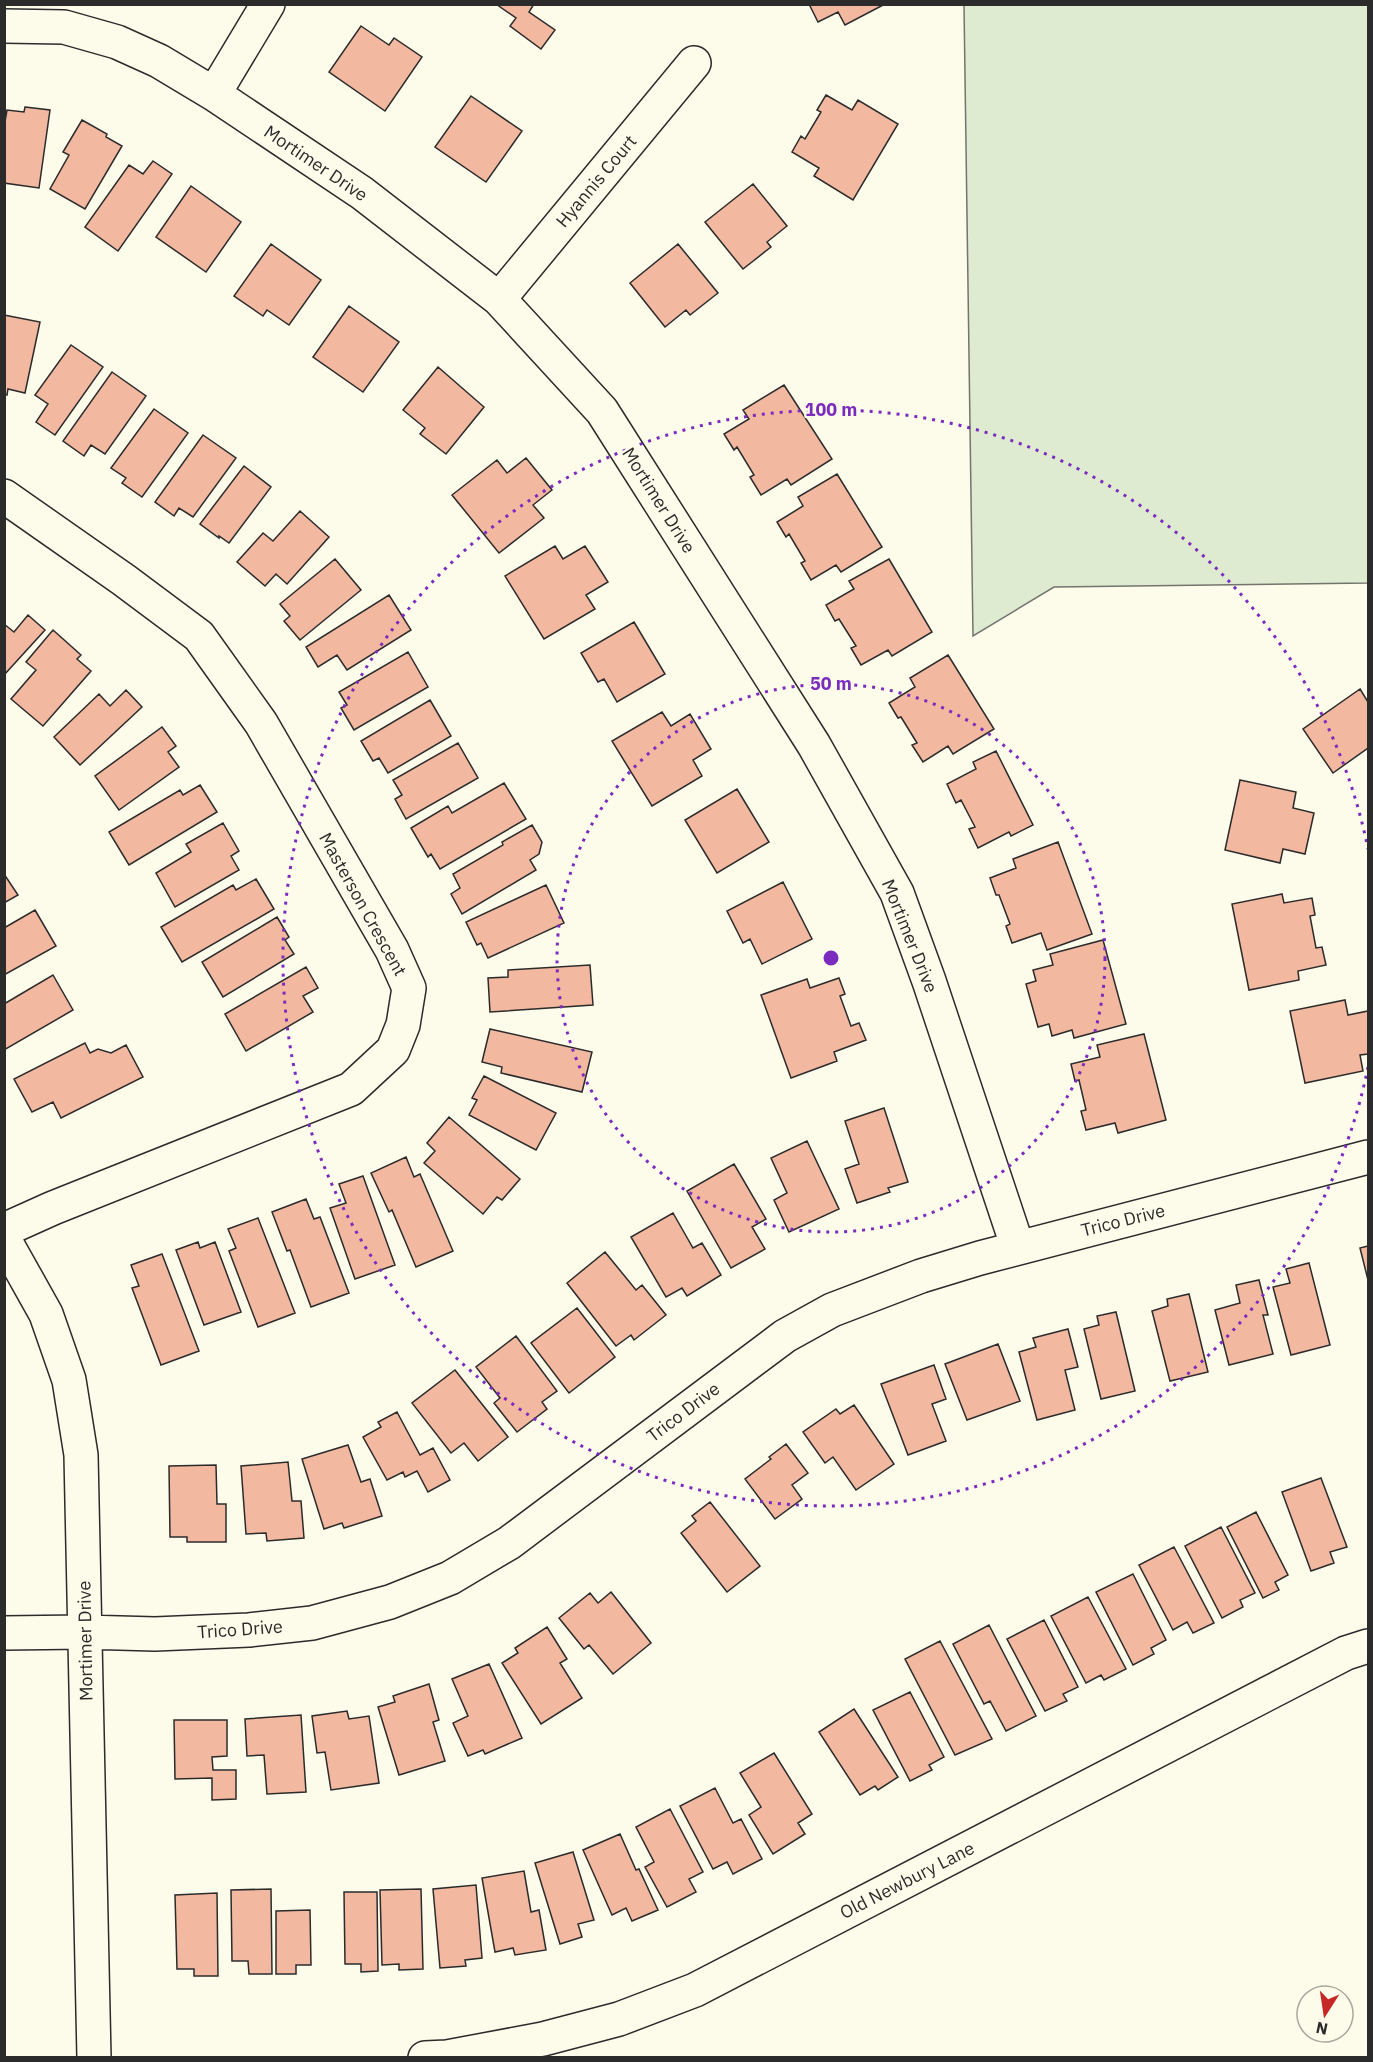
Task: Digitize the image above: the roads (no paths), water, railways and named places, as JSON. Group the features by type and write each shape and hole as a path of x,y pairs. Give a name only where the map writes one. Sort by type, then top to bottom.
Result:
{"street":[{"path":"214,94 268,4"},
{"name":"Mortimer Drive","path":"4,26 64,27 117,42 159,61 214,94 362,193 499,299 602,411 814,745 897,893 929,981 1018,1248"},
{"name":"Hyannis Court","path":"499,299 694,63"},
{"name":"Masterson Crescent","path":"4,496 199,636 261,723 393,950 409,987 403,1025 393,1050 351,1089 4,1230"},
{"name":"Trico Drive","path":"4,1633 167,1633 249,1630 312,1623 390,1602 450,1578 509,1544 785,1336 832,1310 921,1276 1018,1248 1368,1157"},
{"name":"Mortimer Drive","path":"4,1239 46,1314 69,1380 81,1455 93,2058"},
{"name":"Old Newbury Lane","path":"425,2058 447,2057 543,2039 619,2019 695,1990 1346,1653 1368,1646"}]}
